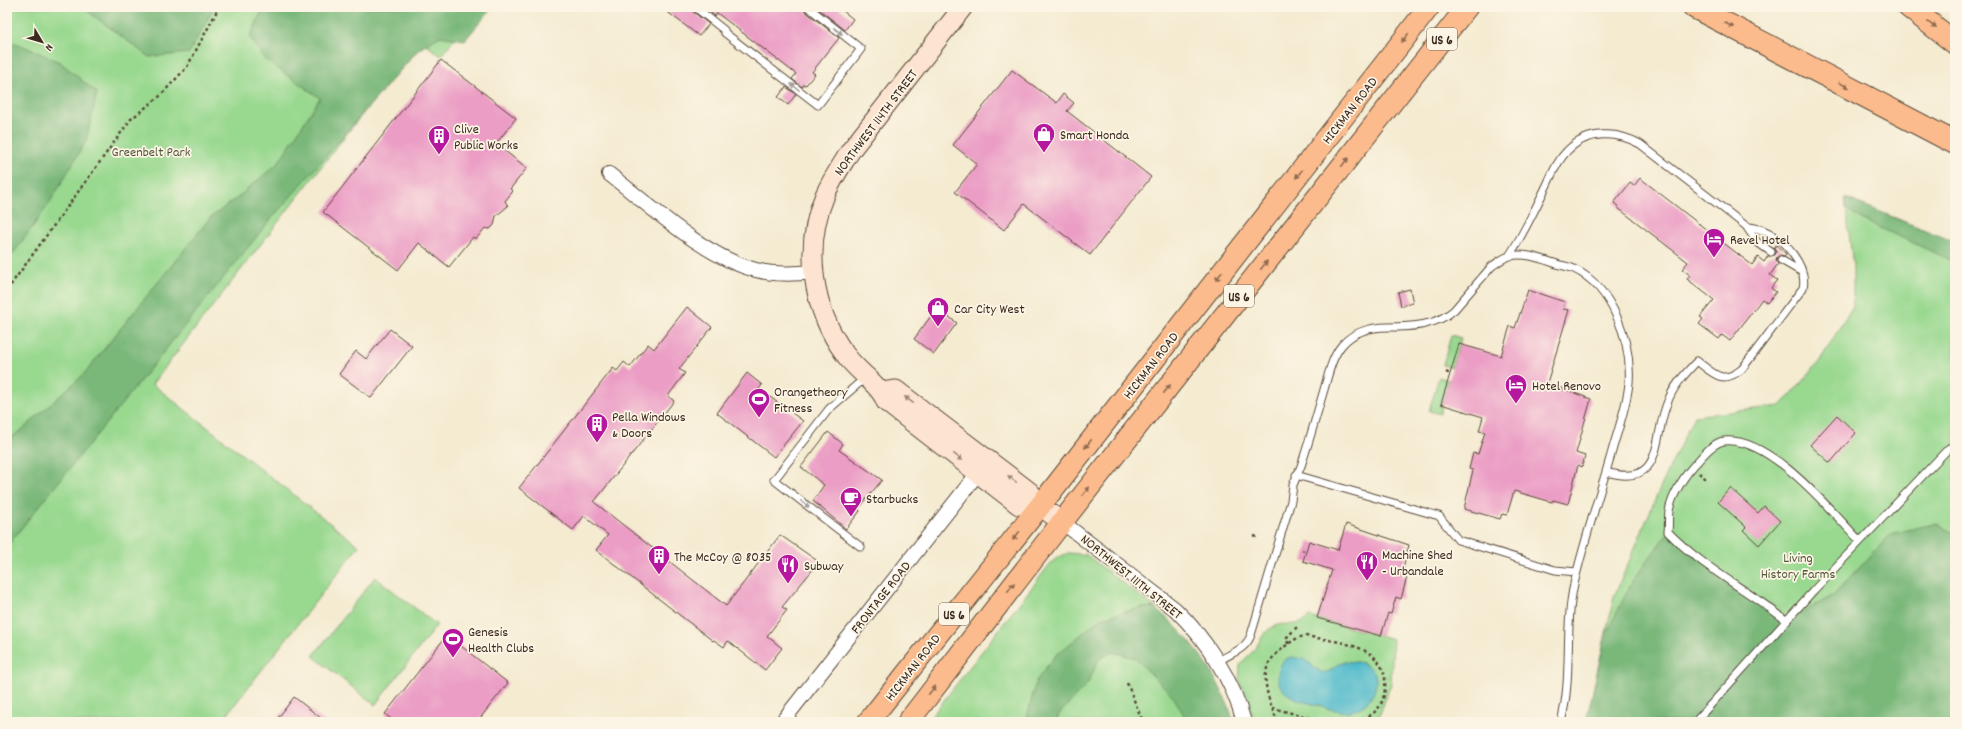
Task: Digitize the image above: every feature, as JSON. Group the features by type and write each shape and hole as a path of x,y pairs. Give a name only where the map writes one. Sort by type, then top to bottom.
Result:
{"highway":[{"path":"1694,7 1955,143"},
{"path":"1909,7 1955,43"}],"main road":[{"name":"HICKMAN ROAD","path":"868,722 1040,506 1429,7"},
{"name":"HICKMAN ROAD","path":"908,722 1062,522 1467,7"}],"street":[{"name":"NORTHWEST 114TH STREET","path":"814,272 813,253 818,216 835,175 851,150 963,7"},
{"path":"609,174 696,242 727,261 756,270 779,274 814,272 816,291 823,314 838,345 865,378 882,392 886,402 1019,505 1040,506"},
{"name":"NORTHWEST 111TH STREET","path":"882,392 896,390 1030,492 1040,506 1175,609 1201,638 1217,662 1232,687 1244,722"},
{"name":"FRONTAGE ROAD","path":"782,722 978,473"}],"lane":[{"path":"695,7 724,30 725,33 818,105 862,48 808,7"},
{"path":"1217,662 1242,649 1248,643 1291,501 1296,474 1301,466 1332,363 1342,345 1354,335 1367,330 1416,326 1434,322 1449,315 1492,266 1508,256 1520,240 1557,164 1567,150 1578,142 1603,134 1621,136 1640,144 1746,226 1757,242 1771,252"},
{"path":"1606,472 1621,476 1630,476 1637,474 1648,467 1654,454 1667,402 1677,385 1697,361 1721,377 1733,376 1742,369 1800,293 1804,282 1802,272 1790,249 1765,231 1746,226"},
{"path":"1508,256 1520,255 1537,258 1574,269 1598,287 1616,316 1628,352 1629,384 1626,402 1577,572 1571,599 1566,694 1561,722"},
{"path":"1781,260 1802,272"},
{"path":"861,547 774,480 829,410 865,378"},
{"path":"1787,621 1684,549 1668,532 1669,509 1679,487 1693,465 1706,451 1723,440 1744,442 1770,456 1806,483 1860,541"},
{"path":"1695,722 1860,541 1949,448 1955,448"},
{"path":"1296,474 1439,516 1458,540 1555,570 1577,572"}],"path":[{"path":"7,290 131,120 159,97 187,67 215,16 218,7"},
{"path":"1446,372 1450,374"},
{"path":"1288,644 1287,637 1298,626"},
{"path":"1278,722 1266,693 1268,666 1276,654 1288,644 1299,637 1305,636 1359,647 1380,663 1385,672 1384,693 1378,709 1373,715 1358,722 1330,722"},
{"path":"1127,683 1143,722"},
{"path":"1271,708 1327,722"}],"green space":[{"name":"Greenbelt Park","path":"7,7 480,7 441,56 420,40 152,384 359,546 221,722 7,722"},
{"path":"82,7 212,7 212,11 189,53 149,57"},
{"path":"264,7 493,7 465,40 440,36 418,50 266,225 7,546 7,441 23,429 83,375 210,218 237,198 278,163 320,98 264,59 250,37"},
{"path":"16,43 60,62 97,93 86,141 47,207 7,262 7,47"},
{"name":"Living History Farms","path":"1845,198 1955,242 1955,722 1586,722 1614,597 1658,493 1694,416 1781,406 1819,362 1853,306 1853,267"},
{"path":"1845,198 1955,242 1955,262 1865,221 1846,209"},
{"path":"1451,335 1461,338 1452,367 1443,365"},
{"path":"1439,377 1448,380 1440,414 1429,411"},
{"path":"1937,523 1955,534 1955,722 1586,722 1606,634 1632,582 1668,532 1787,621 1834,595 1891,534"},
{"path":"1068,553 1079,554 1082,556 1085,554 1154,607 1140,608 1217,722 927,722 1050,564 1057,558"},
{"path":"375,577 437,625 375,705 313,656"},
{"path":"1154,607 1180,631 1203,658 1221,689 1234,722 1188,722 1173,696 1135,658 1113,652 1099,659 1088,683 1060,713 1055,722 1026,722 1036,681 1054,657 1101,618 1140,608"},
{"path":"1310,617 1393,639 1391,684 1377,722 1255,722 1239,680 1240,665 1256,648 1264,634 1271,628 1305,621","holes":["1287,658 1304,659 1322,673 1328,672 1344,662 1363,663 1346,711 1312,704 1282,664"]}],"water":[{"path":"1291,657 1304,659 1322,673 1328,672 1336,666 1346,662 1362,663 1375,673 1376,686 1374,692 1363,706 1348,711 1325,708 1324,706 1296,699 1282,688 1278,681 1279,672 1283,661"}],"building":[{"path":"661,7 690,7 692,11 709,24 699,36"},
{"path":"703,7 803,7 805,11 839,38 812,72 815,74 806,85 804,84 802,87 792,79 796,74 717,13 715,16"},
{"path":"816,7 838,7 853,19 845,30"},
{"name":"Clive Public Works","path":"441,60 516,118 496,144 527,168 510,189 513,191 505,201 508,206 496,216 494,225 490,229 485,228 476,239 473,237 449,267 419,243 398,270 323,212"},
{"name":"Smart Honda","path":"1012,70 1057,103 1063,94 1074,103 1067,111 1151,177 1090,255 1024,204 1004,230 955,192 977,164 953,145"},
{"path":"786,87 796,94 788,105 778,97"},
{"name":"Revel Hotel","path":"1640,178 1752,265 1758,257 1764,262 1768,256 1775,255 1776,252 1774,248 1776,245 1786,254 1784,256 1781,255 1777,257 1776,260 1778,264 1770,275 1777,280 1771,288 1776,292 1767,303 1762,299 1730,341 1722,335 1719,339 1699,324 1703,319 1700,317 1714,300 1687,279 1690,275 1682,269 1688,262 1618,208 1619,207 1614,203 1630,183 1634,186"},
{"path":"1410,289 1413,303 1401,306 1398,292"},
{"name":"Hotel Renovo","path":"1528,290 1565,302 1563,309 1569,310 1547,383 1591,399 1576,453 1585,456 1582,467 1578,465 1568,504 1553,500 1552,502 1514,491 1507,515 1502,514 1500,519 1464,509 1473,470 1469,469 1473,453 1478,454 1485,432 1479,431 1483,417 1441,404 1459,344 1501,356 1510,326 1515,328"},
{"path":"687,307 712,327 679,369 685,373 668,396 674,401 594,502 726,606 780,535 819,562 782,607 787,610 767,636 782,648 765,670 728,641 724,647 714,640 713,641 596,550 608,535 584,516 573,530 519,488 613,368 617,371 624,362 630,367 648,344 654,349"},
{"name":"Car City West","path":"937,308 957,323 934,354 914,339"},
{"path":"390,329 412,346 371,398 339,374 356,351 366,359"},
{"path":"747,373 762,385 759,389 803,421 774,457 717,413"},
{"path":"1837,415 1856,433 1830,463 1810,445"},
{"path":"828,432 843,444 839,450 882,480 858,509 860,511 846,529 813,501 824,485 801,467"},
{"path":"1730,488 1758,513 1764,506 1780,521 1759,545 1743,530 1746,527 1718,502"},
{"name":"Machine Shed - Urbandale","path":"1346,524 1409,545 1402,576 1407,577 1401,599 1396,597 1391,614 1388,613 1381,636 1317,618 1332,570 1303,561 1309,541 1338,550"},
{"name":"Genesis Health Clubs","path":"447,635 508,683 477,722 395,722 385,714"},
{"path":"294,697 326,722 275,722"}],"place":[{"name":"Smart Honda","path":"1044,154"},
{"name":"Clive Public Works","path":"439,156"},
{"name":"Revel Hotel","path":"1714,258"},
{"name":"Car City West","path":"938,328"},
{"name":"Hotel Renovo","path":"1516,404"},
{"name":"Orangetheory Fitness","path":"759,418"},
{"name":"Pella Windows & Doors","path":"597,444"},
{"name":"Starbucks","path":"851,518"},
{"name":"The McCoy @ 8035","path":"659,576"},
{"name":"Machine Shed - Urbandale","path":"1367,582"},
{"name":"Subway","path":"788,584"},
{"name":"Genesis Health Clubs","path":"453,658"}]}
